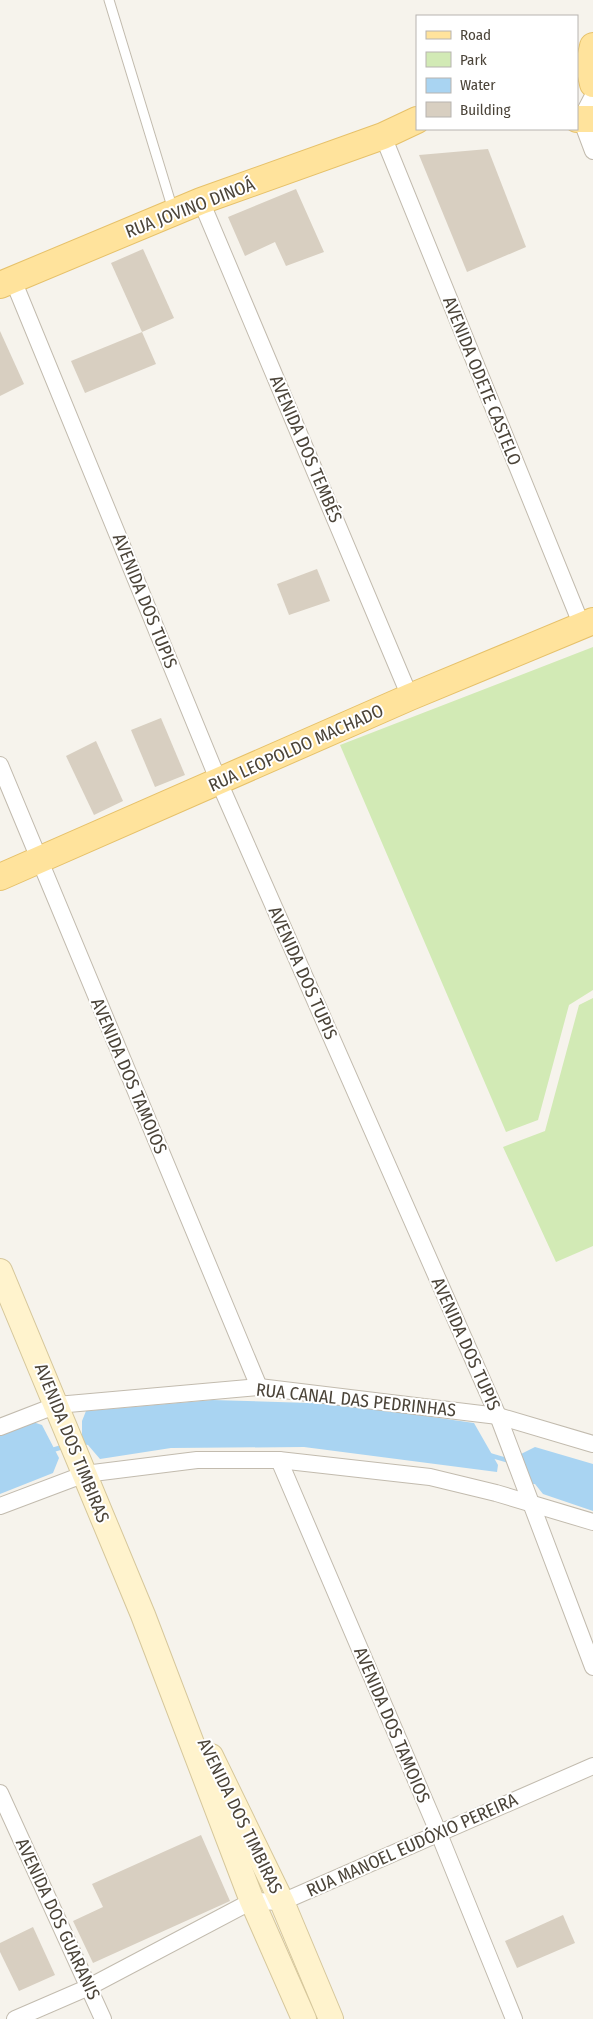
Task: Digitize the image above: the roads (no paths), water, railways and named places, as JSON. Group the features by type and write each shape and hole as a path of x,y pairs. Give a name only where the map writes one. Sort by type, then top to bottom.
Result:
{"main road":[{"path":"578,48 593,40"},
{"path":"593,46 590,57 590,76 593,84"},
{"name":"RUA JOVINO DINOÁ","path":"6,282 201,201 382,136 416,120"},
{"name":"RUA JOVINO DINOÁ","path":"382,136 421,130"},
{"name":"RUA LEOPOLDO MACHADO","path":"0,876 410,697 587,624"}],"street":[{"path":"586,113 593,151"},
{"name":"AVENIDA ODETE CASTELO","path":"382,136 587,624"},
{"name":"AVENIDA DOS TEMBÉS","path":"201,201 410,697"},
{"name":"AVENIDA DOS TUPIS","path":"6,282 219,782 499,1421 593,1668"},
{"name":"AVENIDA DOS TAMOIOS","path":"0,765 259,1387"},
{"name":"AVENIDA DOS TIMBIRAS","path":"0,1271 60,1411 143,1615 252,1901 304,2019"},
{"name":"RUA CANAL DAS PEDRINHAS","path":"0,1427 60,1411 259,1387 499,1421 593,1444"},
{"path":"0,1506 83,1468 197,1460 279,1460 430,1477 530,1502 593,1522"},
{"name":"AVENIDA DOS TAMOIOS","path":"279,1460 439,1834 514,2019"},
{"name":"AVENIDA DOS TIMBIRAS","path":"143,1615 282,1902 331,2019"},
{"name":"RUA MANOEL EUDÓXIO PEREIRA","path":"15,2019 89,1987 252,1901 282,1902 593,1766"},
{"name":"AVENIDA DOS GUARANIS","path":"0,1792 104,2019"}],"lane":[{"path":"109,0 174,213"}],"water":[{"path":"212,1400 342,1404 474,1423 498,1465 497,1472 304,1447 171,1448 100,1459 88,1445 82,1444 82,1421 86,1411"},
{"path":"27,1420 42,1425 59,1458 53,1473 0,1494 0,1431"},
{"path":"535,1447 593,1464 593,1511 543,1494 535,1484 532,1484 519,1455"}],"waterway":[{"path":"49,1451 66,1446"},
{"path":"489,1455 510,1461"}]}
